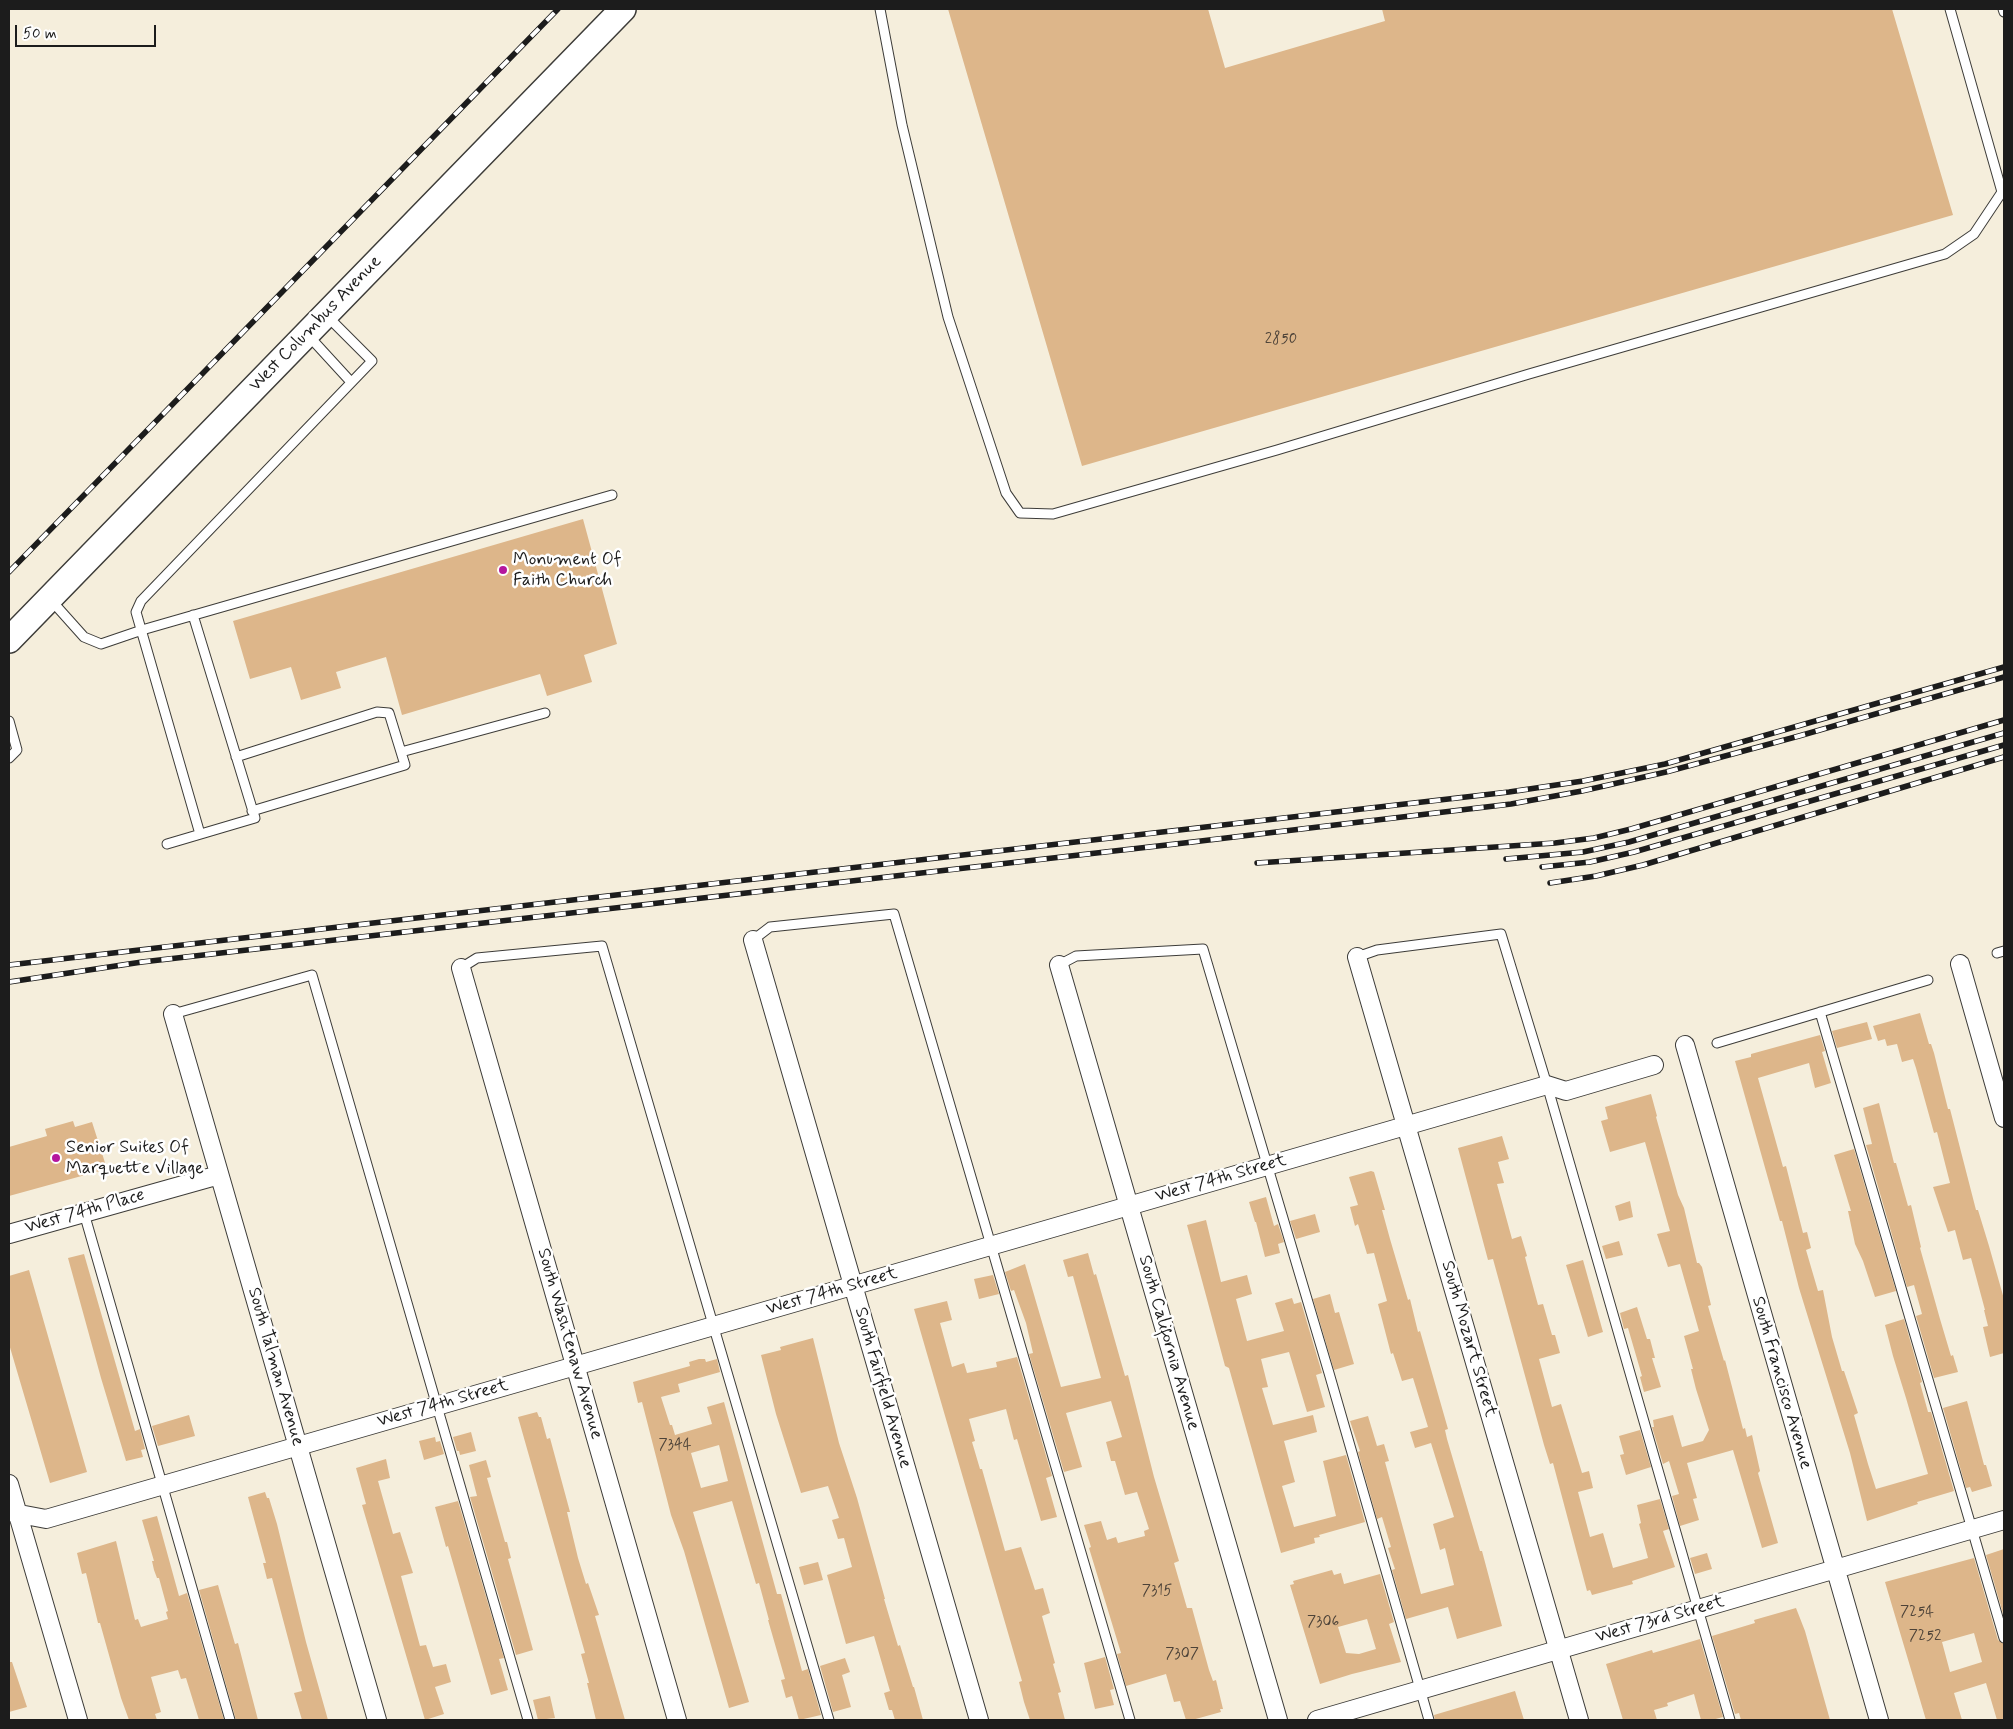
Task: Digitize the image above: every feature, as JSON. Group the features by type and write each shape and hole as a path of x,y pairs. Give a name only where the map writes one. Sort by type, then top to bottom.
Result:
{"main road":[{"name":"West Columbus Avenue","path":"9,640 623,9"}],"street":[{"name":"South Fairfield Avenue","path":"753,940 979,1720"},
{"name":"South Mozart Street","path":"1357,957 1579,1720"},
{"path":"1960,964 2004,1118"},
{"name":"South California Avenue","path":"1059,965 1278,1720"},
{"name":"South Washtenaw Avenue","path":"461,968 677,1720"},
{"name":"South Talman Avenue","path":"172,1014 377,1720"},
{"name":"South Francisco Avenue","path":"1685,1045 1879,1720"},
{"name":"West 74th Street","path":"13,1513 46,1519 1547,1085 1566,1091 1654,1065"},
{"name":"West 74th Place","path":"9,1234 219,1175"},
{"path":"9,1484 13,1513 78,1720"},
{"name":"West 73rd Street","path":"1317,1720 2004,1520"}],"lane":[{"path":"880,9 902,125 948,318 1006,492 1020,513 1053,514 1945,254 1974,234 2002,192 1950,9"},
{"path":"200,834 136,612 141,601 372,361 325,315"},
{"path":"307,334 351,382"},
{"path":"49,598 84,637 101,644 142,630 612,494"},
{"path":"167,844 255,818 194,615"},
{"path":"236,757 376,712 389,713 405,764 252,811"},
{"path":"401,752 545,712"},
{"path":"9,721 17,750 9,758"},
{"path":"753,940 770,927 894,914 1130,1720"},
{"path":"1357,957 1377,950 1500,934 1547,1085 1730,1720"},
{"path":"461,968 477,958 602,946 829,1720"},
{"path":"1059,965 1076,956 1204,949 1332,1382 1429,1720"},
{"path":"172,1014 312,975 528,1720"},
{"path":"1717,1043 1928,980"},
{"path":"1820,1012 2004,1638"},
{"path":"84,1213 230,1720"}],"building":[{"path":"948,9 1208,9 1225,68 1385,21 1382,9 1892,9 1953,215 1082,466"},
{"name":"Monument Of Faith Church","path":"583,519 617,644 584,655 592,682 547,696 540,674 402,715 386,657 336,672 341,688 301,700 291,667 250,679 233,621"},
{"path":"1920,1013 1929,1044 1931,1044 1934,1053 1976,1210 1978,1210 2004,1299 2004,1353 1990,1357 1983,1327 1988,1326 1985,1310 1971,1258 1963,1260 1955,1230 1948,1232 1933,1187 1950,1183 1937,1132 1934,1133 1913,1059 1902,1062 1897,1044 1887,1046 1885,1039 1878,1041 1873,1026"},
{"path":"1867,1022 1872,1039 1837,1048 1832,1031"},
{"path":"1820,1035 1825,1051 1822,1052 1831,1083 1815,1088 1809,1063 1758,1078 1783,1167 1786,1166 1803,1233 1807,1232 1811,1248 1806,1250 1818,1291 1823,1290 1832,1337 1842,1371 1844,1371 1858,1413 1854,1415 1868,1464 1876,1489 1928,1474 1885,1325 1904,1319 1922,1382 1920,1383 1928,1412 1931,1412 1954,1491 1917,1502 1918,1504 1867,1521 1850,1453 1799,1288 1782,1221 1780,1221 1735,1061 1751,1057 1751,1054"},
{"path":"1651,1094 1678,1195 1684,1208 1697,1263 1702,1267 1711,1305 1708,1306 1725,1360 1743,1429 1745,1428 1747,1437 1752,1435 1760,1471 1758,1473 1778,1543 1762,1548 1733,1450 1687,1463 1697,1498 1693,1499 1699,1520 1680,1526 1672,1496 1679,1494 1669,1461 1663,1464 1652,1427 1654,1427 1653,1420 1673,1415 1682,1447 1703,1441 1709,1430 1696,1389 1684,1336 1699,1331 1680,1264 1668,1267 1657,1234 1670,1231 1645,1142 1610,1152 1601,1121 1608,1119 1605,1107"},
{"path":"1879,1103 1894,1163 1896,1163 1908,1206 1911,1205 1920,1248 1951,1356 1953,1355 1958,1372 1934,1378 1916,1316 1922,1314 1914,1285 1907,1287 1866,1145 1872,1144 1863,1108"},
{"name":"Senior Suites Of Marquette Village","path":"73,1121 75,1127 92,1122 107,1169 9,1196 9,1147 47,1136 45,1129"},
{"path":"1502,1136 1509,1159 1498,1162 1504,1183 1497,1184 1512,1239 1521,1236 1538,1305 1543,1304 1552,1335 1555,1335 1560,1353 1539,1359 1552,1407 1561,1404 1582,1473 1589,1471 1593,1488 1578,1492 1590,1537 1603,1533 1613,1568 1648,1558 1639,1524 1641,1523 1637,1505 1660,1499 1669,1529 1663,1531 1675,1567 1632,1581 1633,1584 1592,1595 1590,1590 1587,1591 1553,1463 1550,1464 1544,1445 1493,1259 1488,1260 1458,1148"},
{"path":"1854,1149 1896,1291 1875,1297 1855,1244 1848,1211 1851,1211 1834,1155"},
{"path":"1371,1171 1374,1172 1385,1210 1382,1210 1390,1239 1408,1300 1410,1299 1418,1332 1420,1331 1448,1429 1445,1430 1447,1439 1480,1551 1482,1551 1502,1626 1457,1639 1448,1607 1406,1619 1392,1570 1395,1569 1388,1548 1391,1547 1382,1517 1377,1519 1358,1452 1360,1451 1350,1421 1368,1416 1377,1446 1384,1444 1389,1461 1385,1462 1421,1594 1454,1585 1445,1548 1440,1550 1433,1524 1454,1517 1431,1443 1415,1448 1410,1432 1428,1427 1413,1378 1402,1381 1393,1353 1391,1354 1378,1304 1387,1301 1374,1253 1367,1254 1358,1224 1355,1226 1350,1207 1358,1205 1349,1177"},
{"path":"1266,1197 1274,1226 1278,1224 1284,1242 1278,1244 1280,1253 1265,1257 1249,1202"},
{"path":"1630,1201 1633,1217 1619,1221 1615,1206"},
{"path":"1315,1214 1320,1232 1296,1239 1290,1221"},
{"path":"1206,1220 1221,1282 1247,1275 1252,1294 1236,1299 1247,1341 1284,1331 1275,1303 1292,1298 1294,1304 1301,1302 1322,1373 1316,1375 1325,1407 1307,1412 1289,1352 1261,1359 1268,1387 1262,1388 1273,1425 1313,1415 1317,1432 1284,1441 1295,1482 1282,1486 1294,1527 1336,1516 1323,1461 1346,1455 1365,1522 1319,1535 1320,1537 1314,1538 1315,1543 1281,1553 1229,1368 1225,1366 1187,1225"},
{"path":"1619,1241 1623,1255 1606,1259 1602,1246"},
{"path":"1088,1253 1094,1275 1096,1274 1125,1376 1128,1375 1154,1477 1179,1561 1174,1563 1187,1608 1192,1608 1209,1670 1213,1681 1216,1680 1223,1709 1220,1709 1221,1712 1192,1720 1186,1720 1180,1701 1174,1702 1166,1674 1126,1686 1117,1654 1121,1653 1089,1548 1091,1547 1084,1525 1101,1521 1107,1540 1116,1537 1118,1543 1145,1536 1144,1531 1149,1529 1137,1492 1125,1495 1115,1461 1111,1461 1106,1442 1122,1437 1111,1401 1066,1413 1082,1467 1064,1472 1029,1354 1033,1353 1026,1323 1014,1290 1011,1291 1005,1272 1025,1264 1061,1387 1101,1378 1073,1276 1068,1277 1063,1260"},
{"path":"84,1254 135,1431 140,1429 145,1449 141,1450 143,1457 126,1461 101,1378 68,1258"},
{"path":"1583,1260 1603,1332 1588,1337 1566,1265"},
{"path":"29,1270 87,1472 50,1483 9,1344 9,1276"},
{"path":"993,1275 999,1294 979,1299 974,1279"},
{"path":"1330,1294 1335,1313 1339,1312 1354,1364 1334,1370 1313,1299"},
{"path":"947,1301 952,1320 940,1323 952,1367 964,1363 967,1373 997,1367 996,1362 1017,1357 1052,1476 1046,1478 1057,1517 1041,1521 1017,1439 1014,1440 1006,1409 969,1419 975,1441 972,1442 980,1469 982,1469 1005,1551 1021,1547 1035,1590 1043,1588 1050,1613 1042,1616 1055,1663 1053,1664 1061,1692 1058,1693 1065,1720 1030,1720 1024,1702 1019,1682 1022,1681 914,1309"},
{"path":"1637,1307 1647,1339 1650,1339 1655,1358 1652,1358 1661,1387 1644,1392 1640,1377 1642,1376 1628,1328 1624,1329 1620,1313"},
{"path":"813,1338 839,1443 857,1498 898,1646 900,1645 923,1720 895,1720 892,1710 889,1710 884,1693 890,1691 874,1636 846,1644 827,1575 852,1567 844,1538 838,1539 832,1520 839,1518 828,1486 801,1493 776,1414 761,1355 781,1350 780,1347"},
{"path":"699,1359 705,1359 706,1362 717,1359 720,1372 678,1384 680,1392 661,1397 670,1425 672,1425 675,1435 712,1424 707,1407 724,1402 777,1594 781,1594 802,1671 808,1669 821,1715 799,1720 792,1696 786,1698 781,1680 785,1679 759,1583 756,1584 732,1501 693,1512 749,1702 729,1708 684,1551 671,1515 642,1402 638,1403 633,1382 690,1366 689,1362","holes":["719,1445 728,1481 701,1488 691,1453"]},
{"path":"1967,1401 1984,1465 1986,1465 1992,1486 1972,1492 1970,1487 1966,1488 1943,1408"},
{"path":"537,1412 539,1417 541,1417 547,1439 550,1438 570,1512 567,1512 578,1558 599,1615 595,1616 625,1720 596,1720 581,1654 585,1653 518,1417"},
{"path":"189,1415 195,1436 158,1446 152,1426"},
{"path":"1640,1430 1651,1467 1626,1475 1620,1455 1624,1454 1619,1436"},
{"path":"471,1432 476,1451 460,1455 453,1437"},
{"path":"435,1437 436,1442 440,1441 444,1454 424,1460 419,1441"},
{"path":"386,1459 390,1478 378,1481 393,1534 400,1532 413,1573 401,1576 420,1646 426,1645 433,1667 446,1664 451,1682 435,1687 444,1714 425,1720 362,1505 366,1504 356,1468"},
{"path":"486,1460 491,1477 487,1478 505,1542 507,1542 511,1558 508,1559 533,1650 516,1655 470,1497 477,1496 469,1465"},
{"path":"265,1492 267,1498 269,1498 277,1524 306,1642 328,1720 302,1720 294,1693 302,1691 272,1578 267,1579 263,1563 266,1563 248,1497"},
{"path":"458,1501 504,1658 499,1659 508,1690 491,1695 435,1507"},
{"path":"157,1516 179,1596 187,1593 224,1720 199,1720 186,1678 181,1679 178,1670 151,1677 161,1712 155,1714 157,1720 129,1720 121,1698 100,1623 98,1623 86,1573 82,1574 77,1553 116,1541 135,1620 138,1619 141,1627 168,1619 166,1612 168,1611 159,1578 157,1578 154,1570 152,1561 154,1561 142,1520"},
{"path":"2004,1549 2004,1617 1986,1555"},
{"path":"1707,1553 1712,1569 1695,1574 1690,1558"},
{"path":"1974,1558 1998,1640 2004,1644 2004,1720 1997,1720 1986,1683 1954,1693 1962,1720 1926,1720 1885,1582","holes":["1974,1633 1982,1662 1950,1672 1942,1642"]},
{"path":"818,1562 823,1580 804,1585 799,1567"},
{"path":"1332,1570 1334,1575 1341,1573 1344,1584 1380,1574 1394,1622 1389,1624 1401,1662 1320,1684 1290,1585 1294,1584 1293,1581","holes":["1367,1619 1376,1649 1359,1654 1346,1653 1338,1627"]},
{"path":"218,1585 235,1644 238,1643 258,1720 236,1720 199,1590"},
{"path":"1796,1608 1805,1631 1830,1720 1741,1720 1739,1713 1735,1714 1712,1636 1755,1623 1754,1620"},
{"path":"1700,1639 1723,1717 1701,1720 1694,1694 1667,1703 1668,1706 1654,1710 1657,1720 1623,1720 1606,1664 1652,1650 1653,1653"},
{"path":"1105,1657 1114,1689 1110,1690 1114,1705 1095,1709 1084,1663"},
{"path":"845,1658 850,1672 842,1675 851,1707 833,1712 820,1666"},
{"path":"9,1662 12,1662 27,1707 9,1712"},
{"path":"1515,1691 1524,1720 1435,1720 1434,1715"},
{"path":"550,1696 555,1718 538,1720 533,1700"}],"railway":[{"path":"9,572 558,9"},
{"path":"9,965 1509,792 1583,781 1665,764 2004,667"},
{"path":"9,982 142,962 1511,804 1582,791 1666,772 2004,677"},
{"path":"1257,863 1555,843 1594,838 1631,829 2004,720"},
{"path":"1506,859 1583,852 1629,842 2004,733"},
{"path":"1542,867 1590,862 1634,852 2004,745"},
{"path":"1550,883 1596,876 1643,865 2004,757"}],"place":[{"name":"Monument Of Faith Church","path":"503,570"},
{"name":"Senior Suites Of Marquette Village","path":"56,1158"}]}
